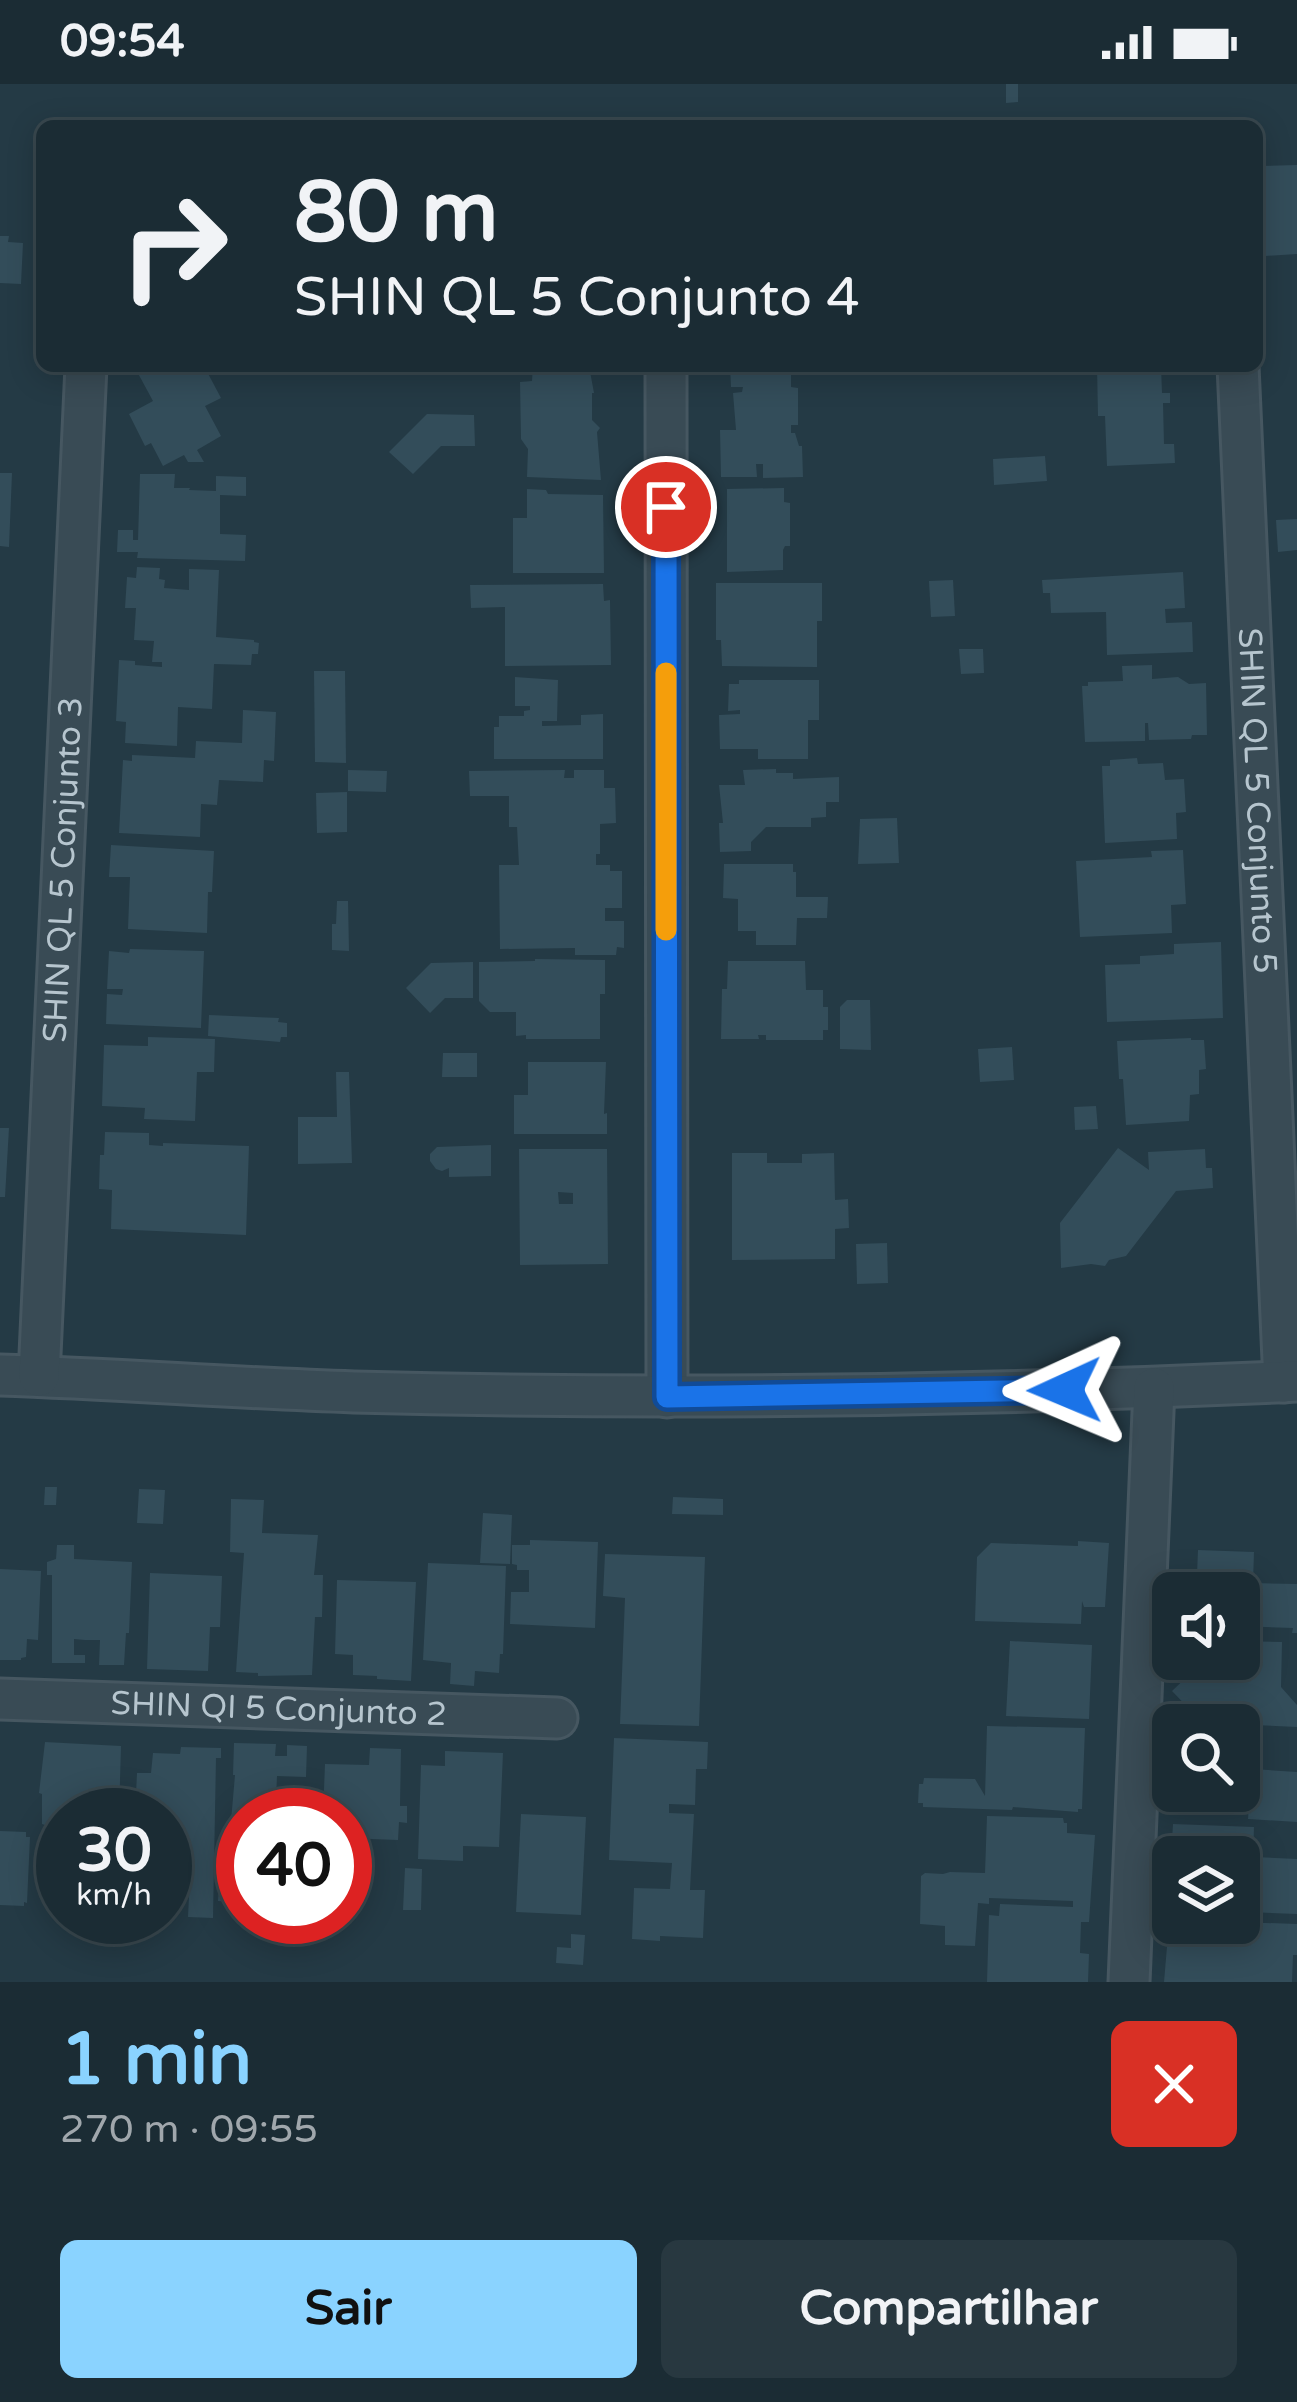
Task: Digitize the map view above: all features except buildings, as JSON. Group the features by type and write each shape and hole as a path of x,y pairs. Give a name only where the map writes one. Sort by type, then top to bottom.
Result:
{"street":[{"name":"SHIN QL 5 Conjunto 3","path":"20,1375 86,372"},
{"path":"666,372 667,1397"},
{"name":"SHIN QL 5 Conjunto 5","path":"1238,372 1290,1381"},
{"path":"20,1375 350,1391 667,1397 1290,1381"},
{"path":"1130,1982 1154,1388"},
{"name":"SHIN QI 5 Conjunto 2","path":"0,1699 557,1718"}],"slow traffic":[{"path":"666,673 666,930"}],"route":[{"path":"666,507 667,1397 1065,1390"}]}
